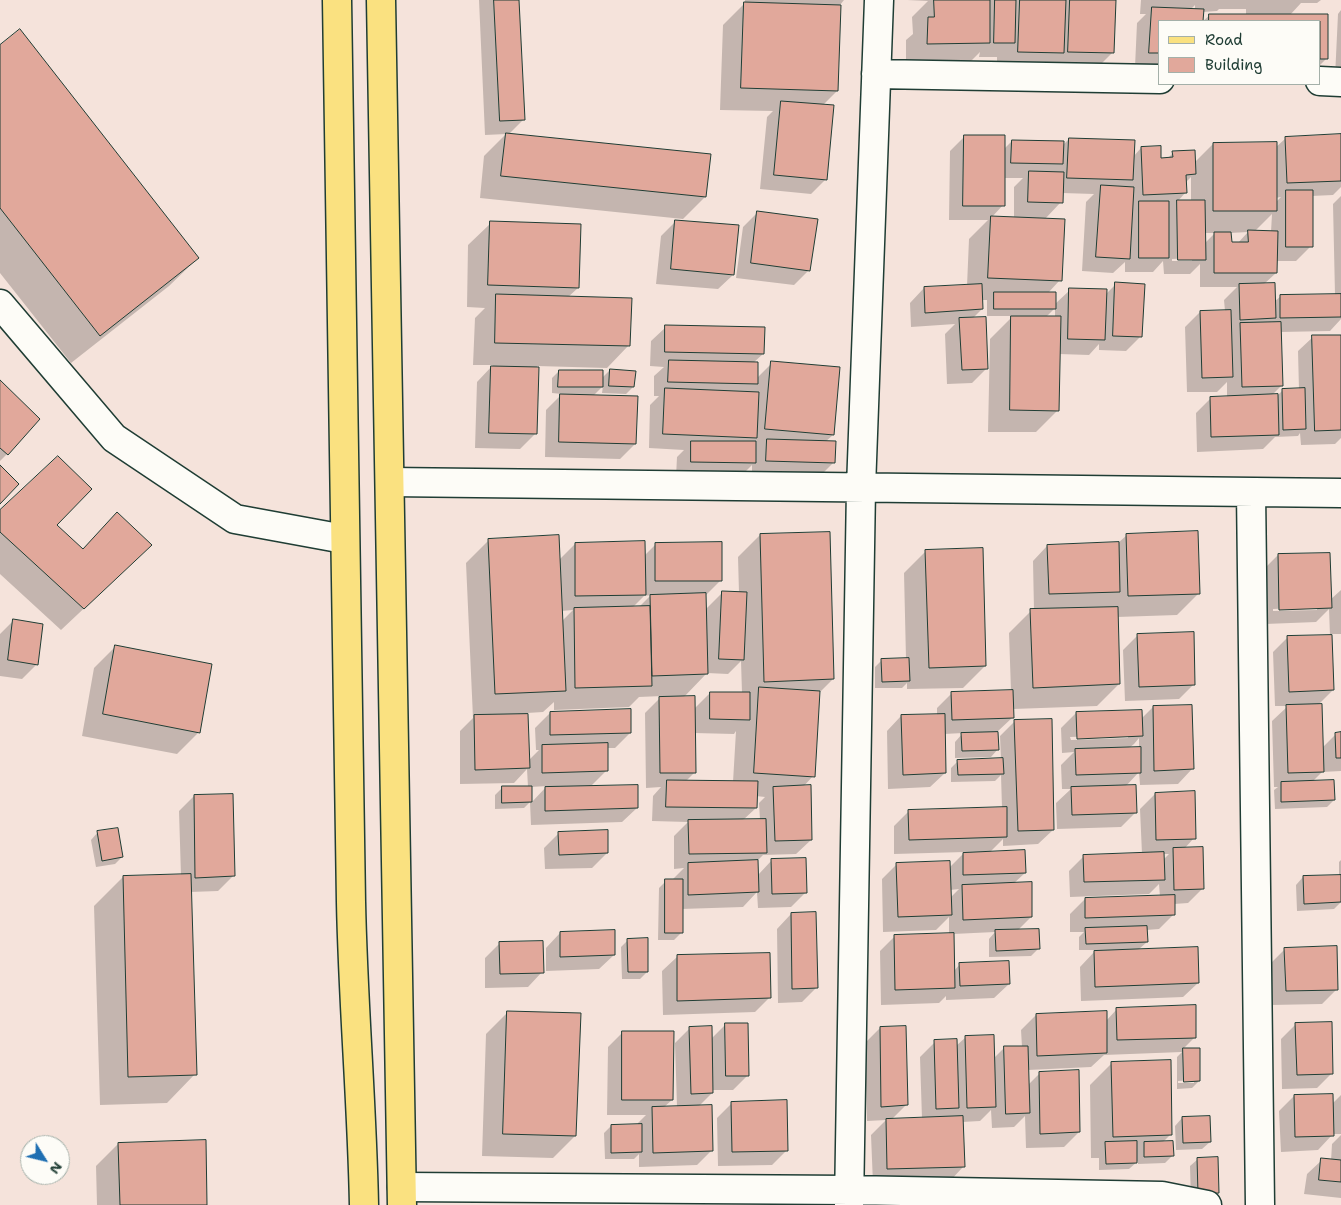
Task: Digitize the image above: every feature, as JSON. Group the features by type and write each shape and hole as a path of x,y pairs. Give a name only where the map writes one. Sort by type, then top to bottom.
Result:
{"main road":[{"path":"337,0 351,907 363,1132 364,1205"},
{"path":"381,0 402,1196"}],"street":[{"path":"849,1197 861,488 878,0"},
{"path":"876,74 1158,79"},
{"path":"1321,81 1341,82"},
{"path":"0,304 114,438 235,519 344,539"},
{"path":"390,482 1341,493"},
{"path":"1252,492 1260,1205"},
{"path":"402,1196 1162,1196 1207,1205"}],"building":[{"path":"494,0 519,0 525,120 500,121"},
{"path":"934,0 990,0 990,43 927,44 928,17 934,17"},
{"path":"995,0 1016,0 1015,43 994,43"},
{"path":"1020,0 1066,0 1064,53 1018,52"},
{"path":"1070,0 1116,0 1114,53 1068,52"},
{"path":"744,2 841,5 838,91 741,88"},
{"path":"1152,7 1204,9 1203,20 1158,20 1158,53 1149,53"},
{"path":"1209,14 1328,14 1328,59 1321,59 1321,20 1209,20"},
{"path":"20,29 199,258 100,336 0,208 0,45"},
{"path":"781,101 834,105 827,180 774,175"},
{"path":"506,133 711,154 706,197 501,176"},
{"path":"1341,134 1341,181 1287,183 1285,137"},
{"path":"964,135 1005,135 1005,206 963,206"},
{"path":"1069,138 1135,140 1133,180 1067,178"},
{"path":"1012,140 1064,141 1063,164 1011,163"},
{"path":"1277,142 1277,211 1213,211 1213,143"},
{"path":"1161,146 1161,158 1173,157 1172,151 1195,150 1196,174 1186,175 1187,193 1143,195 1141,147"},
{"path":"1029,171 1064,172 1063,203 1028,202"},
{"path":"1101,185 1134,187 1130,259 1096,257"},
{"path":"1286,190 1313,190 1313,247 1286,247"},
{"path":"1177,200 1205,200 1206,260 1178,260"},
{"path":"1139,201 1169,201 1169,258 1139,258"},
{"path":"757,211 818,219 810,271 751,263"},
{"path":"991,216 1065,219 1062,281 988,278"},
{"path":"675,220 739,225 734,275 671,269"},
{"path":"490,221 581,224 579,288 488,285"},
{"path":"1248,230 1278,231 1277,273 1214,273 1214,232 1231,232 1232,242 1248,242"},
{"path":"1115,282 1145,284 1142,337 1113,336"},
{"path":"1275,283 1276,318 1240,320 1239,284"},
{"path":"982,284 983,309 925,313 924,287"},
{"path":"1069,288 1107,289 1105,340 1068,339"},
{"path":"994,292 1056,292 1056,309 994,309"},
{"path":"496,294 632,298 630,346 495,343"},
{"path":"1341,294 1341,317 1280,318 1280,295"},
{"path":"1231,310 1233,377 1202,378 1200,311"},
{"path":"1011,316 1061,316 1059,411 1010,410"},
{"path":"986,317 988,369 962,370 959,318"},
{"path":"1281,322 1283,386 1242,387 1240,323"},
{"path":"665,325 765,327 764,354 665,352"},
{"path":"1312,335 1341,335 1341,430 1315,431"},
{"path":"669,360 758,362 758,384 668,382"},
{"path":"771,361 840,367 834,435 765,429"},
{"path":"491,366 539,367 537,434 489,433"},
{"path":"610,369 636,371 634,387 609,386"},
{"path":"559,370 603,370 603,387 558,387"},
{"path":"0,380 40,419 8,455 0,448"},
{"path":"665,388 759,392 757,438 663,434"},
{"path":"1305,388 1306,429 1283,430 1282,389"},
{"path":"560,394 638,396 636,444 559,442"},
{"path":"1278,394 1279,435 1211,437 1210,397"},
{"path":"767,439 836,441 835,463 766,461"},
{"path":"691,441 756,441 756,463 691,462"},
{"path":"58,456 92,489 57,525 83,549 117,512 152,545 84,609 0,532 0,510"},
{"path":"0,465 19,484 0,504"},
{"path":"1198,531 1200,594 1128,596 1126,534"},
{"path":"830,532 834,679 764,682 760,534"},
{"path":"559,535 566,691 495,694 488,539"},
{"path":"645,541 646,595 575,596 575,543"},
{"path":"722,542 722,581 655,581 655,543"},
{"path":"1119,542 1120,592 1049,594 1047,545"},
{"path":"983,548 986,666 929,668 925,550"},
{"path":"1330,553 1332,608 1279,610 1278,554"},
{"path":"722,591 747,592 744,660 719,659"},
{"path":"706,593 708,674 652,676 650,595"},
{"path":"650,606 652,686 575,688 574,608"},
{"path":"1118,607 1120,684 1033,688 1030,609"},
{"path":"13,619 43,624 38,665 8,660"},
{"path":"1194,632 1195,685 1139,687 1137,634"},
{"path":"1332,635 1334,690 1289,692 1287,636"},
{"path":"115,645 212,664 200,733 103,714"},
{"path":"909,658 910,681 882,682 881,659"},
{"path":"759,687 820,691 815,777 754,773"},
{"path":"1013,690 1014,718 952,720 951,692"},
{"path":"710,692 750,692 750,720 710,719"},
{"path":"695,696 696,773 660,773 659,697"},
{"path":"1322,704 1324,772 1288,773 1286,705"},
{"path":"1192,705 1194,769 1154,771 1153,706"},
{"path":"631,709 631,733 550,735 550,712"},
{"path":"1142,710 1143,736 1077,739 1076,712"},
{"path":"528,714 530,768 475,770 474,715"},
{"path":"945,714 946,773 903,775 901,715"},
{"path":"1052,719 1054,830 1018,831 1014,720"},
{"path":"998,732 999,750 962,751 961,733"},
{"path":"1341,732 1341,758 1336,758 1335,733"},
{"path":"608,743 608,771 542,773 542,745"},
{"path":"1141,747 1141,773 1076,775 1075,749"},
{"path":"1003,758 1004,774 958,775 957,760"},
{"path":"667,780 758,781 757,808 666,807"},
{"path":"1334,780 1335,800 1281,802 1281,782"},
{"path":"638,785 638,808 545,811 545,787"},
{"path":"811,785 812,840 775,841 773,787"},
{"path":"1136,785 1137,813 1072,815 1071,787"},
{"path":"502,786 532,786 532,802 502,803"},
{"path":"1195,791 1196,839 1156,840 1155,793"},
{"path":"233,794 235,876 195,878 194,795"},
{"path":"1007,807 1007,837 909,840 908,810"},
{"path":"766,819 767,853 689,854 688,820"},
{"path":"118,828 123,857 102,861 97,831"},
{"path":"608,830 608,853 559,855 558,832"},
{"path":"1203,847 1204,889 1174,890 1173,848"},
{"path":"1025,850 1026,873 963,875 963,853"},
{"path":"1164,852 1165,880 1084,882 1083,855"},
{"path":"806,858 807,893 772,894 771,859"},
{"path":"758,860 759,892 688,895 688,863"},
{"path":"950,861 952,915 898,917 896,863"},
{"path":"191,874 197,1075 128,1077 123,876"},
{"path":"1341,875 1341,902 1304,904 1303,876"},
{"path":"665,879 683,879 683,933 665,933"},
{"path":"1032,882 1032,917 963,920 962,885"},
{"path":"1175,895 1175,915 1085,918 1085,898"},
{"path":"816,912 818,988 792,989 791,913"},
{"path":"1147,926 1148,942 1086,944 1085,928"},
{"path":"1039,929 1040,949 996,951 995,930"},
{"path":"615,930 615,955 560,957 560,932"},
{"path":"954,933 955,988 895,990 894,935"},
{"path":"648,938 648,972 628,972 627,939"},
{"path":"543,941 544,973 500,974 499,942"},
{"path":"1337,946 1338,990 1286,991 1284,948"},
{"path":"1198,947 1199,983 1095,987 1094,951"},
{"path":"770,953 771,998 677,1001 677,955"},
{"path":"1009,961 1010,984 960,986 959,963"},
{"path":"1196,1005 1196,1038 1117,1040 1116,1008"},
{"path":"507,1011 581,1013 576,1136 503,1134"},
{"path":"1107,1011 1107,1053 1037,1056 1036,1014"},
{"path":"1332,1022 1333,1074 1297,1075 1295,1023"},
{"path":"725,1023 748,1023 749,1076 726,1076"},
{"path":"712,1026 713,1093 691,1094 689,1027"},
{"path":"906,1026 908,1105 881,1107 880,1027"},
{"path":"622,1031 674,1031 673,1100 622,1100"},
{"path":"994,1035 996,1107 967,1108 965,1036"},
{"path":"957,1039 959,1108 936,1109 934,1040"},
{"path":"1004,1046 1028,1046 1030,1113 1006,1114"},
{"path":"1183,1048 1200,1048 1200,1081 1184,1082"},
{"path":"1171,1060 1172,1135 1113,1137 1111,1062"},
{"path":"1079,1070 1080,1132 1040,1134 1039,1072"},
{"path":"1333,1094 1334,1136 1295,1137 1294,1095"},
{"path":"787,1100 788,1151 732,1152 731,1102"},
{"path":"712,1105 713,1151 653,1153 652,1107"},
{"path":"963,1116 965,1167 887,1169 886,1119"},
{"path":"1210,1116 1211,1142 1183,1143 1182,1117"},
{"path":"642,1124 642,1152 611,1153 611,1125"},
{"path":"206,1140 207,1205 120,1205 118,1143"},
{"path":"1137,1141 1137,1163 1106,1164 1105,1142"},
{"path":"1173,1141 1174,1156 1144,1157 1144,1142"},
{"path":"1218,1157 1219,1193 1198,1194 1197,1158"},
{"path":"1321,1158 1341,1160 1341,1182 1319,1180"}]}
